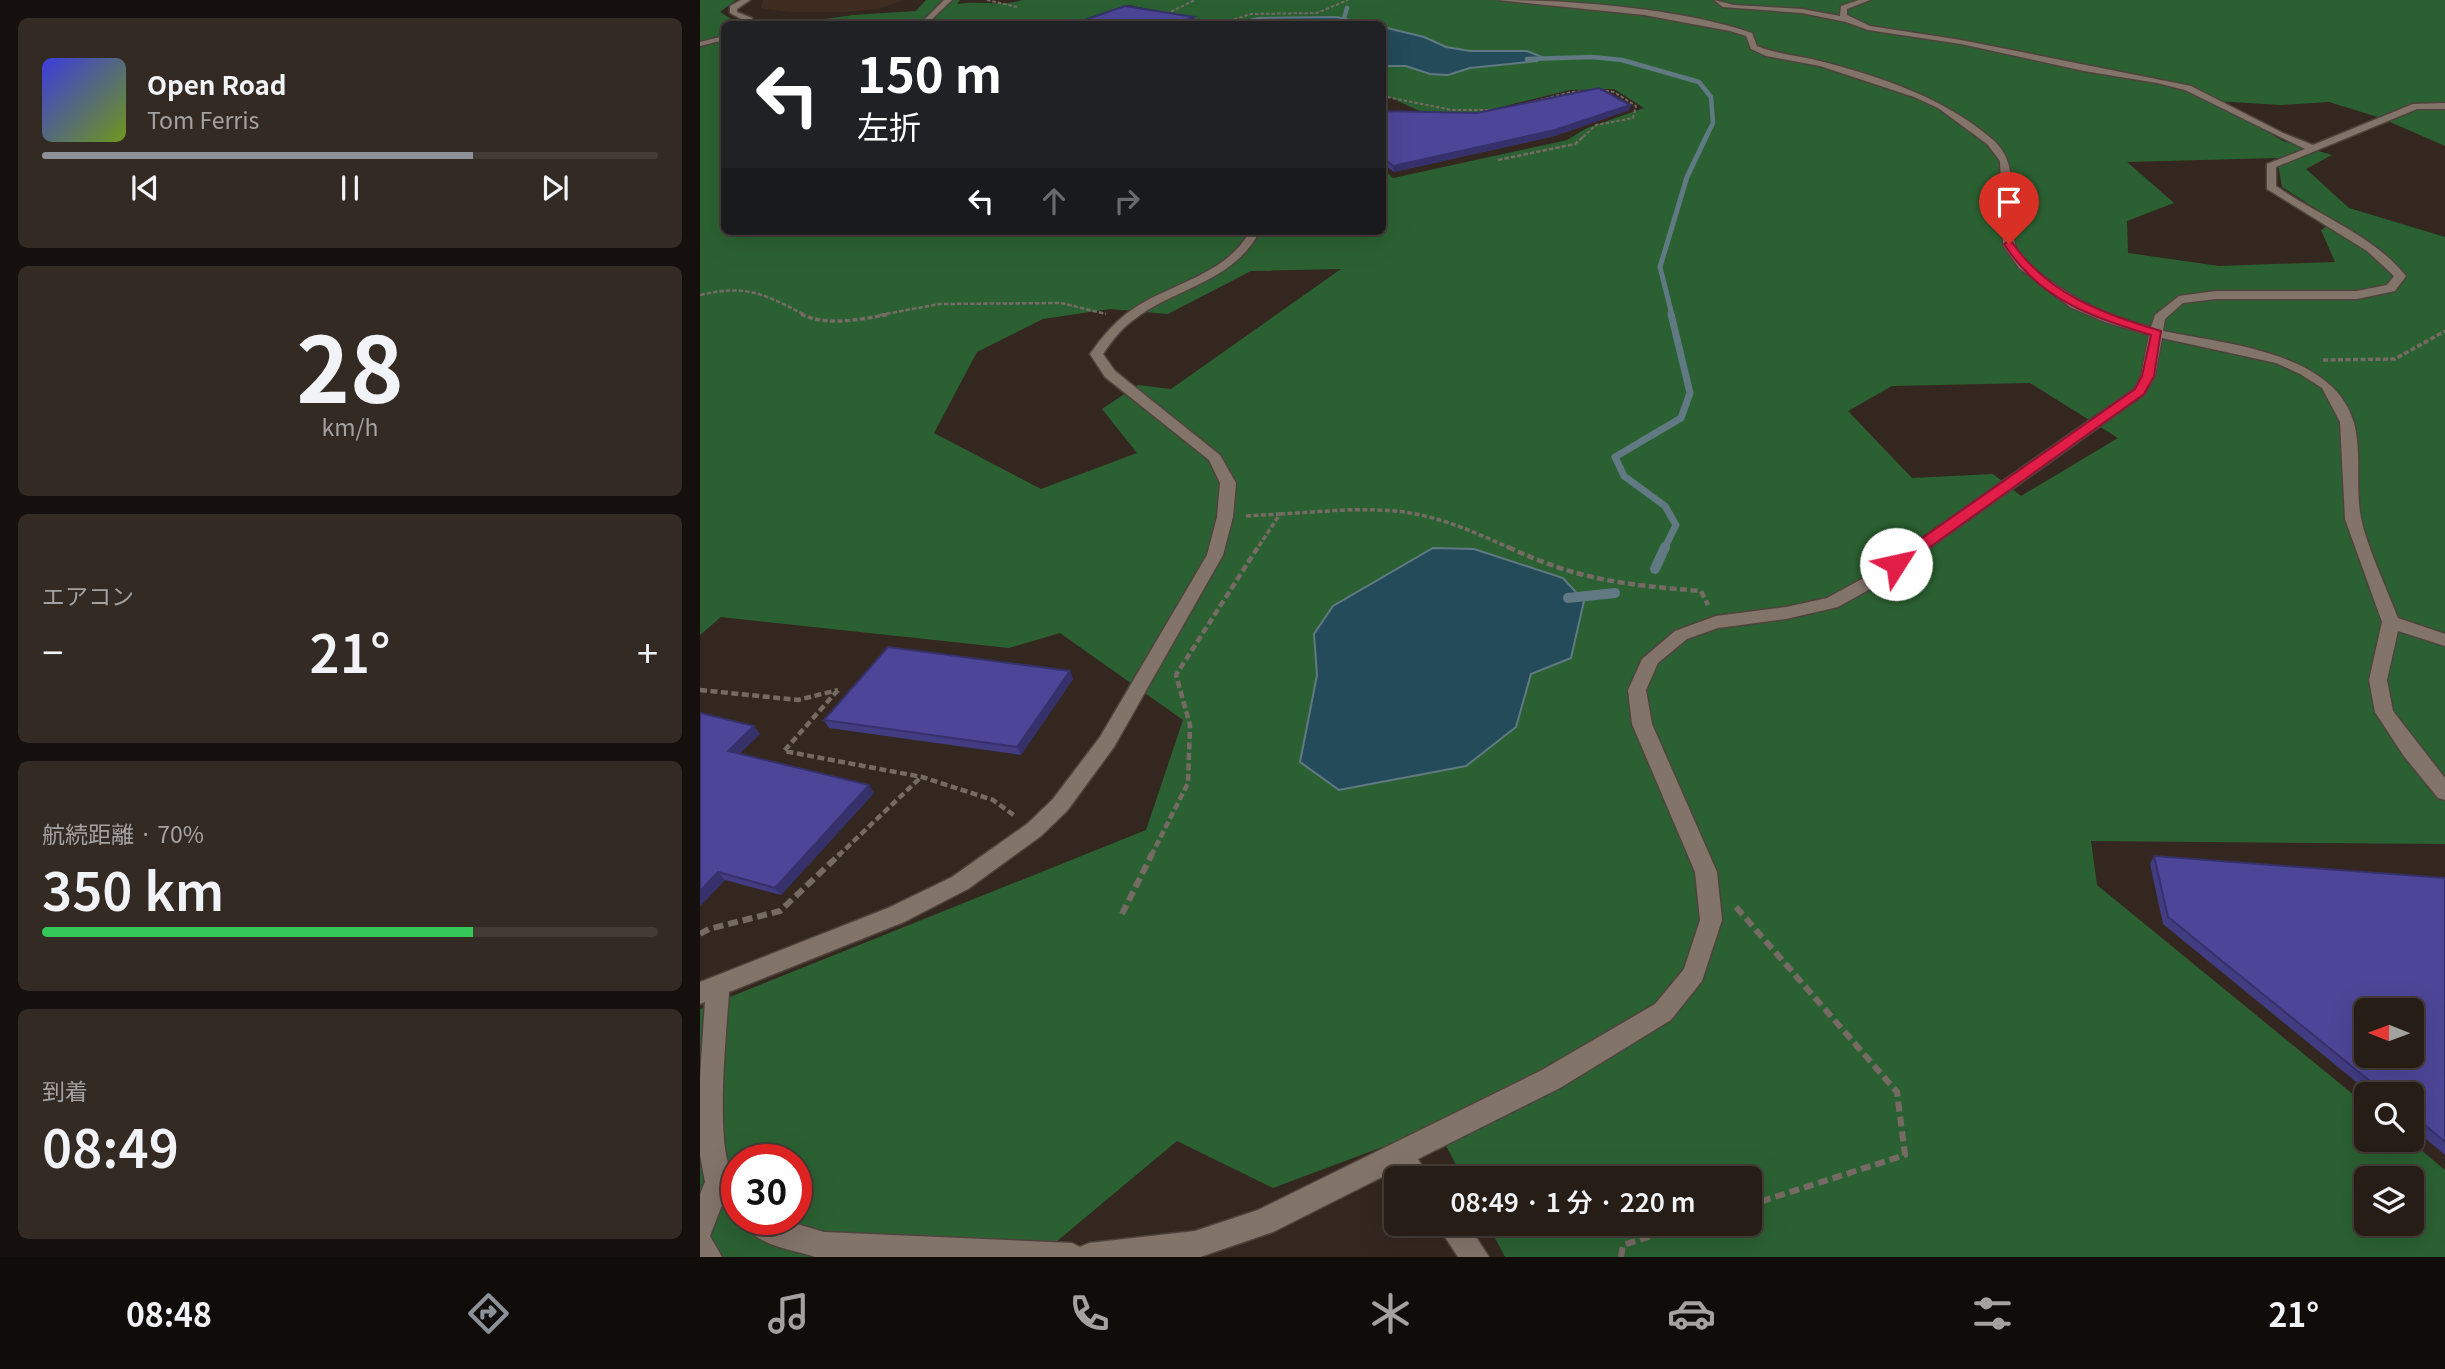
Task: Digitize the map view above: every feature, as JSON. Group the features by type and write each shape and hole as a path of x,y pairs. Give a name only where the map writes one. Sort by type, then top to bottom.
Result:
{"street":[{"path":"747,0 733,8 734,13 750,21"},
{"path":"926,21 948,0"},
{"path":"1502,0 1578,2 1579,8 1644,13 1732,29 1749,35 1754,47 1769,54 1822,64 1917,95 1941,106 1990,142 2005,160 2009,244 2023,267 2074,304 2109,319 2157,333 2280,360 2305,371 2327,386 2347,422 2353,519 2391,622 2378,680 2384,712 2410,750 2445,792"},
{"path":"1717,0 1723,5 1734,7 1802,11 1848,20 1868,28 1961,42 2073,67 2157,79 2188,88 2280,135 2312,148"},
{"path":"1848,20 1843,15 1844,8 1866,0"},
{"path":"700,44 721,39"},
{"path":"1090,1257 1195,1245 1263,1222 1551,1079 1662,1012 1694,974 1711,920 1706,872 1642,724 1637,690 1651,659 1681,635 1716,622 1786,613 1832,603 1875,579 2140,391 2148,376 2159,318 2179,300 2216,295 2357,295 2391,288 2400,276 2386,259 2361,240 2271,187 2272,166 2416,106 2445,106"},
{"path":"721,1172 709,1133 709,990 918,905 960,883 1034,830 1060,805 1107,742 1214,555 1225,517 1228,483 1215,458 1110,373 1096,354 1107,334 1124,318 1242,253 1253,235"},
{"path":"2391,622 2445,640"},
{"path":"1398,1155 1407,1166"},
{"path":"700,1227 721,1199"},
{"path":"789,1235 824,1246 1072,1257"},
{"path":"1460,1236 1475,1257"},
{"path":"700,1245 708,1257"}],"path":[{"path":"988,0 1017,6"},
{"path":"1160,16 1195,0"},
{"path":"1226,21 1240,16 1312,14 1327,11 1335,4 1348,0"},
{"path":"1498,160 1575,144 1596,125 1633,118 1636,106 1614,92 1600,90 1571,92 1514,106"},
{"path":"1386,97 1415,105 1462,111 1503,108"},
{"path":"700,295 722,290 761,293 810,318 856,320 940,304 1061,303 1124,318"},
{"path":"2280,360 2395,359 2445,331"},
{"path":"1225,517 1363,510 1409,513 1462,525 1553,567 1600,582 1701,591 1716,622"},
{"path":"1122,914 1188,783 1190,725 1176,675 1280,514"},
{"path":"700,690 798,700 838,690 784,751 922,777 993,800 1034,830"},
{"path":"700,934 709,929 780,911 922,777"},
{"path":"1706,872 1897,1092 1905,1155 1762,1201"},
{"path":"1621,1257 1623,1245 1651,1236"}],"shaded area":[{"path":"763,0 904,0 878,9 789,12 761,8"}],"green space":[{"path":"700,0 736,0 720,12 734,21 721,21 721,235 1386,235 1386,172 1393,178 1567,140 1587,128 1644,108 1614,89 1570,90 1476,113 1424,113 1386,98 1386,66 1406,66 1430,74 1448,75 1470,68 1537,61 1527,51 1470,51 1446,47 1424,37 1386,28 1386,21 1336,17 1181,21 1177,15 1129,5 1081,21 811,21 916,11 926,0 960,0 957,4 1022,0 2445,0 2445,146 2381,118 2329,102 2282,105 2214,101 2283,141 2332,155 2306,169 2349,208 2445,237 2445,844 2091,841 2097,885 2354,1095 2354,1152 2424,1152 2445,1170 2445,1257 1505,1257 1494,1236 1762,1236 1762,1166 1457,1166 1436,1127 1273,1188 1177,1141 1038,1257 700,1257 700,1009 1146,830 1183,720 1060,633 1009,648 721,617 700,635","holes":["2277,158 2282,187 2335,221 2321,230 2335,262 2219,266 2128,253 2127,221 2174,203 2127,162","1341,269 1171,389 1138,385 1102,409 1137,453 1041,489 934,433 977,352 1043,319 1110,309 1168,314 1251,271","2030,383 2118,438 2021,496 1993,474 1912,478 1848,411 1892,386","1474,549 1562,578 1584,601 1531,674 1516,727 1300,762 1317,675 1314,634"]}],"water":[{"path":"1336,17 1356,21 1244,21 1258,18"},
{"path":"1386,28 1424,37 1446,47 1470,51 1527,51 1542,57 1537,61 1470,68 1448,75 1430,74 1406,66 1386,66"},
{"path":"1433,548 1474,549 1563,578 1584,601 1571,658 1531,674 1516,727 1466,766 1339,790 1300,762 1317,675 1314,634 1333,606"}],"building":[{"path":"1125,6 1194,17 1184,21 1082,21"},
{"path":"1599,88 1630,105 1555,130 1393,166 1386,160 1386,111 1477,113"},
{"path":"888,647 1070,671 1017,747 824,720"},
{"path":"700,713 754,726 728,751 869,785 775,888 718,872 700,891"},
{"path":"2154,856 2445,878 2445,1142 2424,1124 2424,1082 2371,1082 2168,917"}],"waterway":[{"path":"1341,21 1347,8"},
{"path":"1527,59 1592,57 1622,60 1699,82 1711,97 1713,123 1707,135"},
{"path":"1672,315 1660,267 1687,177 1707,135"},
{"path":"1665,547 1676,525 1665,506 1624,476 1615,457 1681,418 1690,393 1671,314"},
{"path":"1655,569 1665,547"},
{"path":"1568,598 1615,593"}],"route":[{"path":"1896,564 2140,391 2148,376 2157,333 2109,319 2074,304 2023,267 2009,244"}]}
